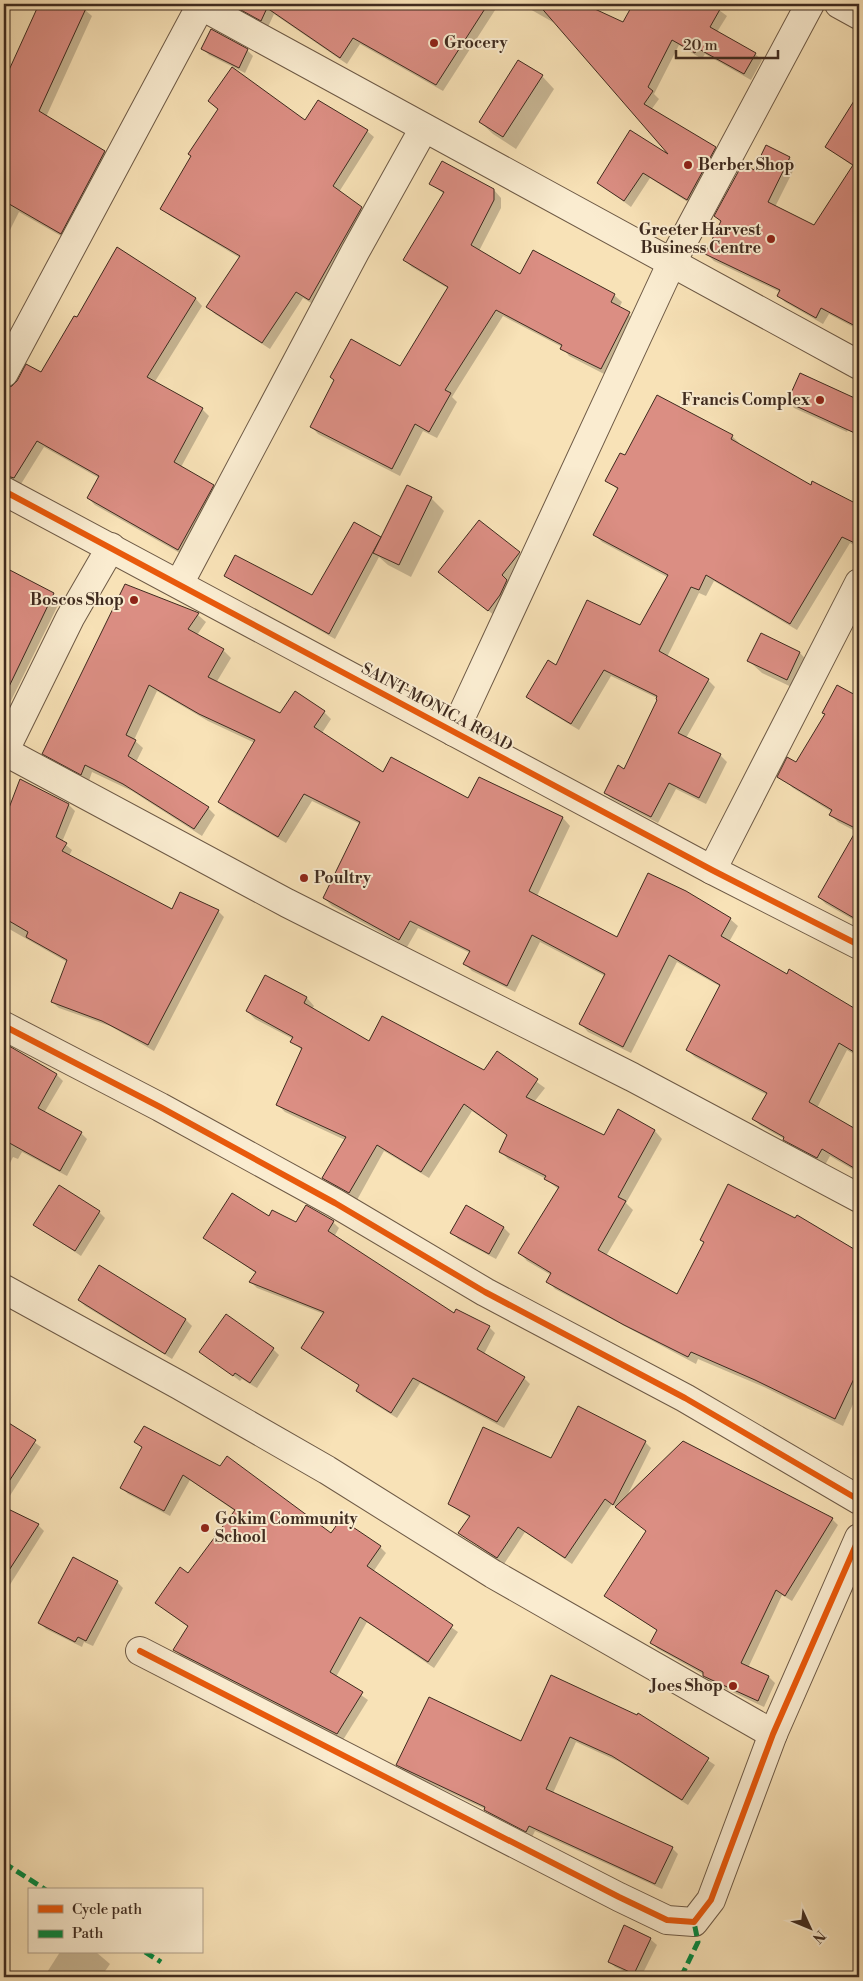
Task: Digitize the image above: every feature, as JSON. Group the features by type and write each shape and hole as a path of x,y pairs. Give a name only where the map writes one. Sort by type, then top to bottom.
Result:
{"street":[{"path":"454,732 672,262 810,4"},
{"path":"838,4 859,15"},
{"path":"4,373 200,5 859,364"},
{"path":"179,584 354,252 424,128"},
{"name":"SAINT MONICA ROAD","path":"4,491 712,870 859,945"},
{"path":"111,547 70,618 4,751 287,903 632,1077 859,1198"},
{"path":"712,870 859,583"},
{"path":"4,1026 152,1103 334,1203 484,1292 685,1398 859,1500"},
{"path":"4,1290 179,1385 327,1470 493,1574 773,1734"},
{"path":"140,1651 667,1920 694,1922 710,1900 773,1734 859,1538"}],"building":[{"path":"39,4 88,4 39,111 105,151 61,234 4,201 4,81"},
{"path":"230,4 488,4 436,85 353,38 340,58 267,8 261,21"},
{"path":"538,4 584,4 623,22 633,4 723,4 710,27 756,53 744,74 697,48 695,53 672,40 648,87 653,91 644,104 716,147 687,200 643,173 624,201 597,183 630,130 668,154"},
{"path":"211,29 248,49 239,68 201,49"},
{"path":"518,60 543,75 503,137 479,122"},
{"path":"232,67 305,120 318,100 368,130 333,186 362,207 309,300 296,292 262,343 206,307 240,256 160,209 191,156 188,154 218,109 208,101"},
{"path":"859,93 859,328 821,308 816,318 777,296 780,290 705,254 721,221 714,216 743,163 754,170 766,145 790,157 768,202 814,225 853,165 825,147"},
{"path":"442,161 494,189 494,200 471,245 520,274 533,250 615,294 611,302 630,312 601,369 560,349 562,345 496,310 445,390 451,393 429,432 415,424 392,469 310,427 334,380 330,377 351,339 400,366 448,287 403,260 444,192 429,184"},
{"path":"117,247 196,298 147,377 203,408 174,462 214,485 178,550 87,498 99,476 37,441 14,478 4,475 4,389 12,386 17,381 26,364 41,372 74,316 77,317"},
{"name":"Francis Complex","path":"800,373 859,400 859,435 787,402"},
{"path":"657,395 733,435 731,439 811,485 812,481 859,505 859,545 842,537 790,624 706,575 699,590 691,587 659,651 709,679 678,733 721,754 699,798 669,783 651,817 604,793 618,765 624,769 657,700 657,696 604,670 571,724 526,697 548,660 556,665 587,600 640,625 668,575 593,535 618,488 605,481 620,453 625,455"},
{"path":"407,485 432,497 399,565 373,553"},
{"path":"479,520 520,552 502,575 507,580 500,595 488,611 438,572"},
{"path":"354,522 381,537 329,634 224,576 235,555 312,595"},
{"path":"4,567 54,593 4,697"},
{"path":"125,584 199,613 188,629 224,649 208,677 280,713 295,691 325,711 314,727 383,772 391,757 468,798 479,777 563,817 529,891 617,937 648,873 686,891 731,918 721,936 787,974 789,969 859,1011 859,1055 839,1043 809,1102 859,1131 859,1171 822,1149 817,1158 783,1140 784,1137 752,1119 767,1093 686,1050 720,985 669,955 623,1047 579,1024 605,974 532,935 507,986 463,964 470,951 410,921 399,940 323,898 360,822 304,794 278,837 218,802 255,740 199,714 149,685 126,735 136,740 128,756 209,807 194,829 123,784 85,765 81,775 42,754"},
{"path":"761,633 800,652 787,680 747,661"},
{"path":"837,685 859,697 859,921 818,897 857,829 829,815 832,810 777,777 787,757 796,762 825,714 822,713"},
{"path":"20,779 69,804 56,837 67,843 62,851 172,909 180,892 219,910 148,1045 102,1021 51,1002 67,960 26,937 28,932 4,918 4,821"},
{"path":"265,975 307,997 304,1003 369,1041 382,1016 484,1070 497,1051 538,1079 526,1097 604,1135 618,1109 655,1130 618,1197 626,1201 598,1250 677,1294 704,1242 700,1240 728,1184 795,1218 797,1215 859,1252 859,1368 835,1419 755,1380 691,1352 688,1357 624,1325 546,1282 551,1273 518,1253 559,1187 544,1179 546,1176 499,1152 507,1135 464,1104 421,1172 377,1145 349,1193 322,1178 346,1137 276,1105 302,1048 290,1042 293,1037 246,1011"},
{"path":"4,1043 57,1074 38,1108 82,1132 60,1171 4,1140"},
{"path":"59,1185 100,1211 75,1251 33,1225"},
{"path":"232,1193 269,1216 272,1210 296,1222 306,1205 334,1221 328,1231 454,1313 456,1309 490,1326 477,1349 525,1377 497,1422 413,1378 391,1413 356,1391 359,1385 301,1348 324,1312 249,1282 256,1272 203,1238"},
{"path":"466,1205 504,1227 489,1254 450,1233"},
{"path":"99,1265 186,1319 165,1354 78,1300"},
{"path":"226,1314 274,1348 250,1383 235,1373 233,1376 199,1352"},
{"path":"578,1406 646,1441 613,1505 605,1499 565,1558 518,1527 497,1558 458,1533 470,1516 448,1504 483,1427 551,1458"},
{"path":"4,1420 36,1440 4,1489"},
{"path":"144,1426 220,1466 227,1456 331,1533 341,1519 381,1546 367,1566 453,1625 428,1662 360,1617 330,1672 363,1692 337,1734 173,1650 188,1626 155,1603 180,1567 188,1573 235,1510 183,1475 164,1511 120,1488 142,1447 134,1442"},
{"path":"683,1441 833,1518 785,1596 776,1590 741,1663 769,1676 758,1701 703,1676 703,1672 650,1643 657,1630 604,1596 646,1531 615,1507"},
{"path":"4,1507 39,1524 4,1578"},
{"path":"73,1557 118,1581 86,1641 78,1637 75,1642 38,1623"},
{"path":"551,1675 637,1715 638,1713 709,1758 682,1800 612,1756 570,1737 546,1789 673,1847 655,1884 529,1826 526,1832 484,1810 485,1807 396,1765 429,1697 521,1741"},
{"path":"624,1925 651,1938 634,1974 608,1962"}],"marked path":[{"path":"4,1863 43,1888"},
{"path":"681,1977 698,1942 694,1922"},
{"path":"148,1954 161,1962"}],"cycle path":[{"path":"4,491 712,870 859,945"},
{"path":"4,1026 160,1107 335,1203 485,1292 685,1398 859,1500"},
{"path":"140,1651 619,1897 667,1920 694,1922 711,1900 773,1734 859,1538"}],"place":[{"name":"Grocery","path":"434,43"},
{"name":"Berber Shop","path":"688,165"},
{"name":"Greeter Harvest Business Centre","path":"771,239"},
{"name":"Francis Complex","path":"820,400"},
{"name":"Boscos Shop","path":"134,600"},
{"name":"Poultry","path":"304,878"},
{"name":"Gokim Community School","path":"205,1528"},
{"name":"Joes Shop","path":"733,1686"}]}
